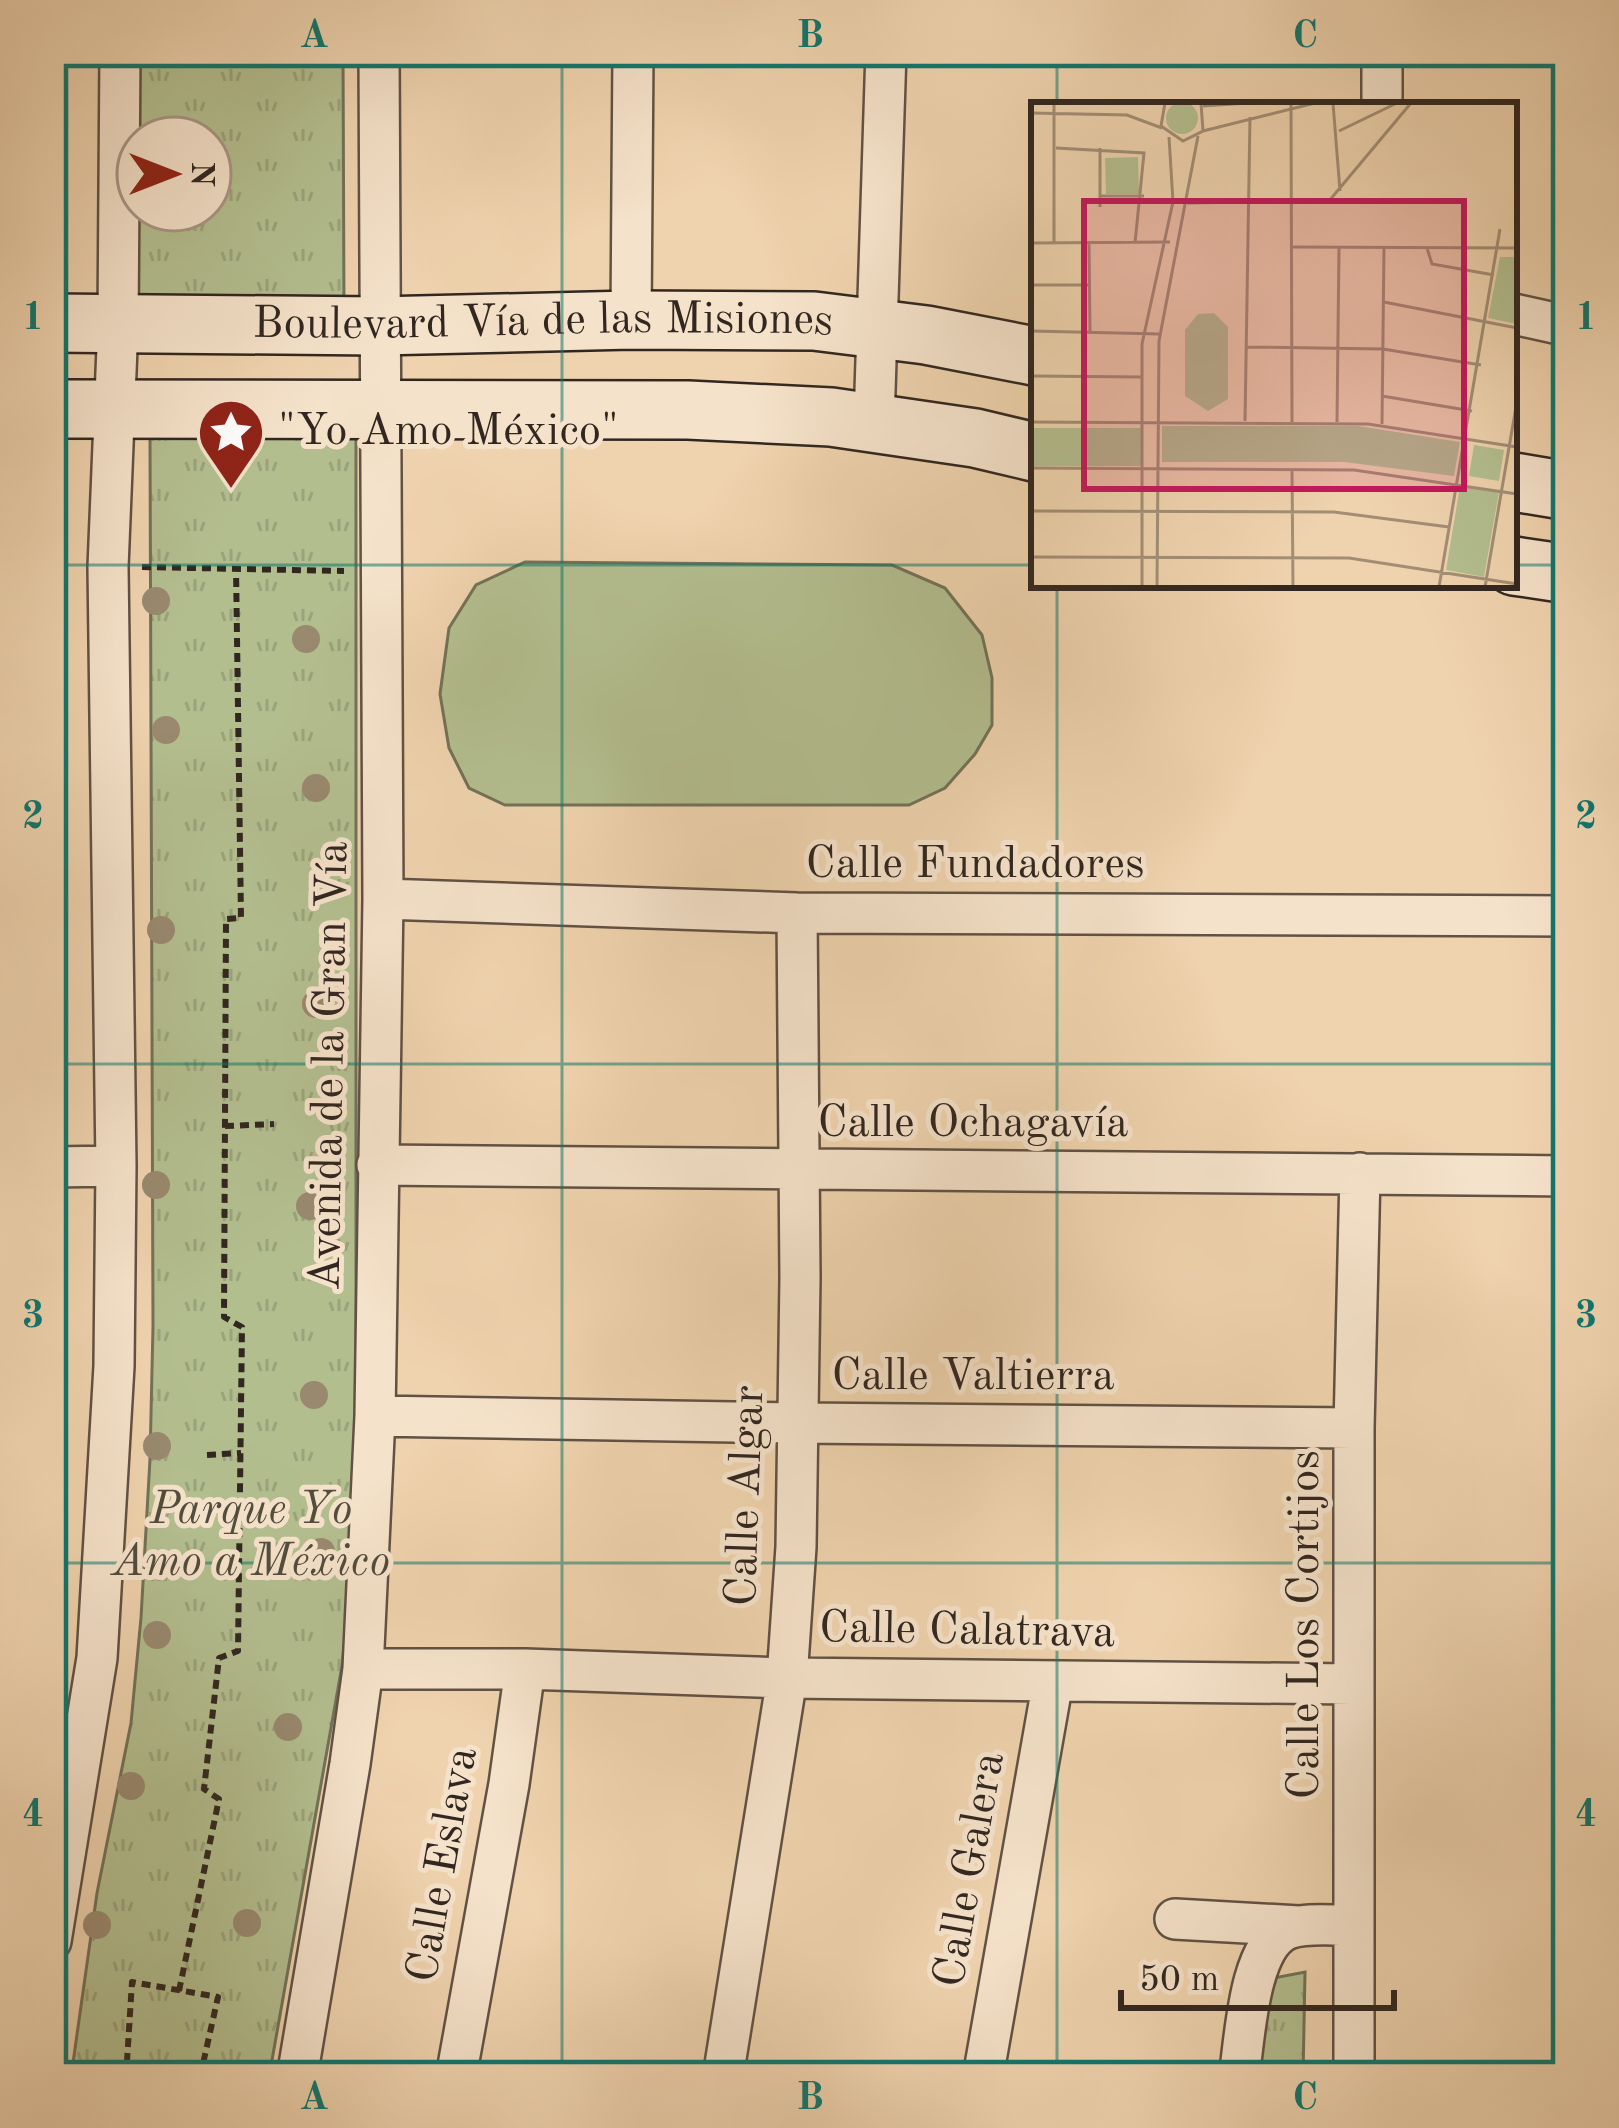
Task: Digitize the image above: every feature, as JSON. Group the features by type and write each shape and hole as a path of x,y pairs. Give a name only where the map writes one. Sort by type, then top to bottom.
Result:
{"street":[{"path":"51,1941 97,1658 114,1366 108,567 118,323 120,51"},
{"name":"Avenida de la Gran Vía","path":"297,2077 363,1669 375,1416 383,899 379,51"},
{"path":"631,320 633,51"},
{"path":"874,422 886,51"},
{"path":"1382,51 1382,102"},
{"path":"1517,315 1568,326"},
{"name":"Boulevard Vía de las Misiones","path":"51,323 379,326 814,321 926,335 1031,355"},
{"name":"Boulevard Vía de las Misiones","path":"51,409 688,410 874,422 1031,451"},
{"path":"1517,482 1568,491"},
{"path":"1517,566 1568,574"},
{"name":"Calle Fundadores","path":"383,899 797,913 1568,916"},
{"name":"Calle Algar","path":"722,2077 787,1678 796,1547 797,913"},
{"name":"Calle Ochagavía","path":"376,1165 1568,1176"},
{"path":"51,1167 116,1166"},
{"name":"Calle Los Cortijos","path":"1354,2077 1354,1427 1360,1174"},
{"name":"Calle Valtierra","path":"375,1416 1354,1427"},
{"name":"Calle Calatrava","path":"363,1669 1353,1684"},
{"name":"Calle Eslava","path":"456,2077 525,1669"},
{"name":"Calle Galera","path":"982,2077 1053,1681"},
{"path":"1175,1919 1354,1925"},
{"path":"1238,2077 1265,1948 1274,1937 1299,1926"}],"path":[{"path":"108,567 380,573"},
{"path":"179,1991 219,1799 204,1789 219,1658 238,1652 242,1327 224,1318 226,920 241,918 236,567"},
{"path":"225,1126 274,1124"},
{"path":"207,1455 241,1454"},
{"path":"126,2077 132,1982 218,1997 200,2077"}],"green space":[{"path":"131,51 343,51 344,316 133,316 132,234 234,234 234,114 131,114"},
{"name":"Parque Yo Amo a México","path":"356,435 356,1533 342,1666 269,2077 71,2077 97,1893 131,1723 150,1459 150,438"},
{"path":"525,562 892,565 945,588 982,635 992,678 992,725 975,754 945,788 909,805 505,805 469,788 449,748 440,694 449,628 476,585"},
{"path":"1305,1972 1303,2077 1252,2077 1269,1979"}],"place":[{"name":"\"Yo Amo México\"","path":"231,491"}]}
